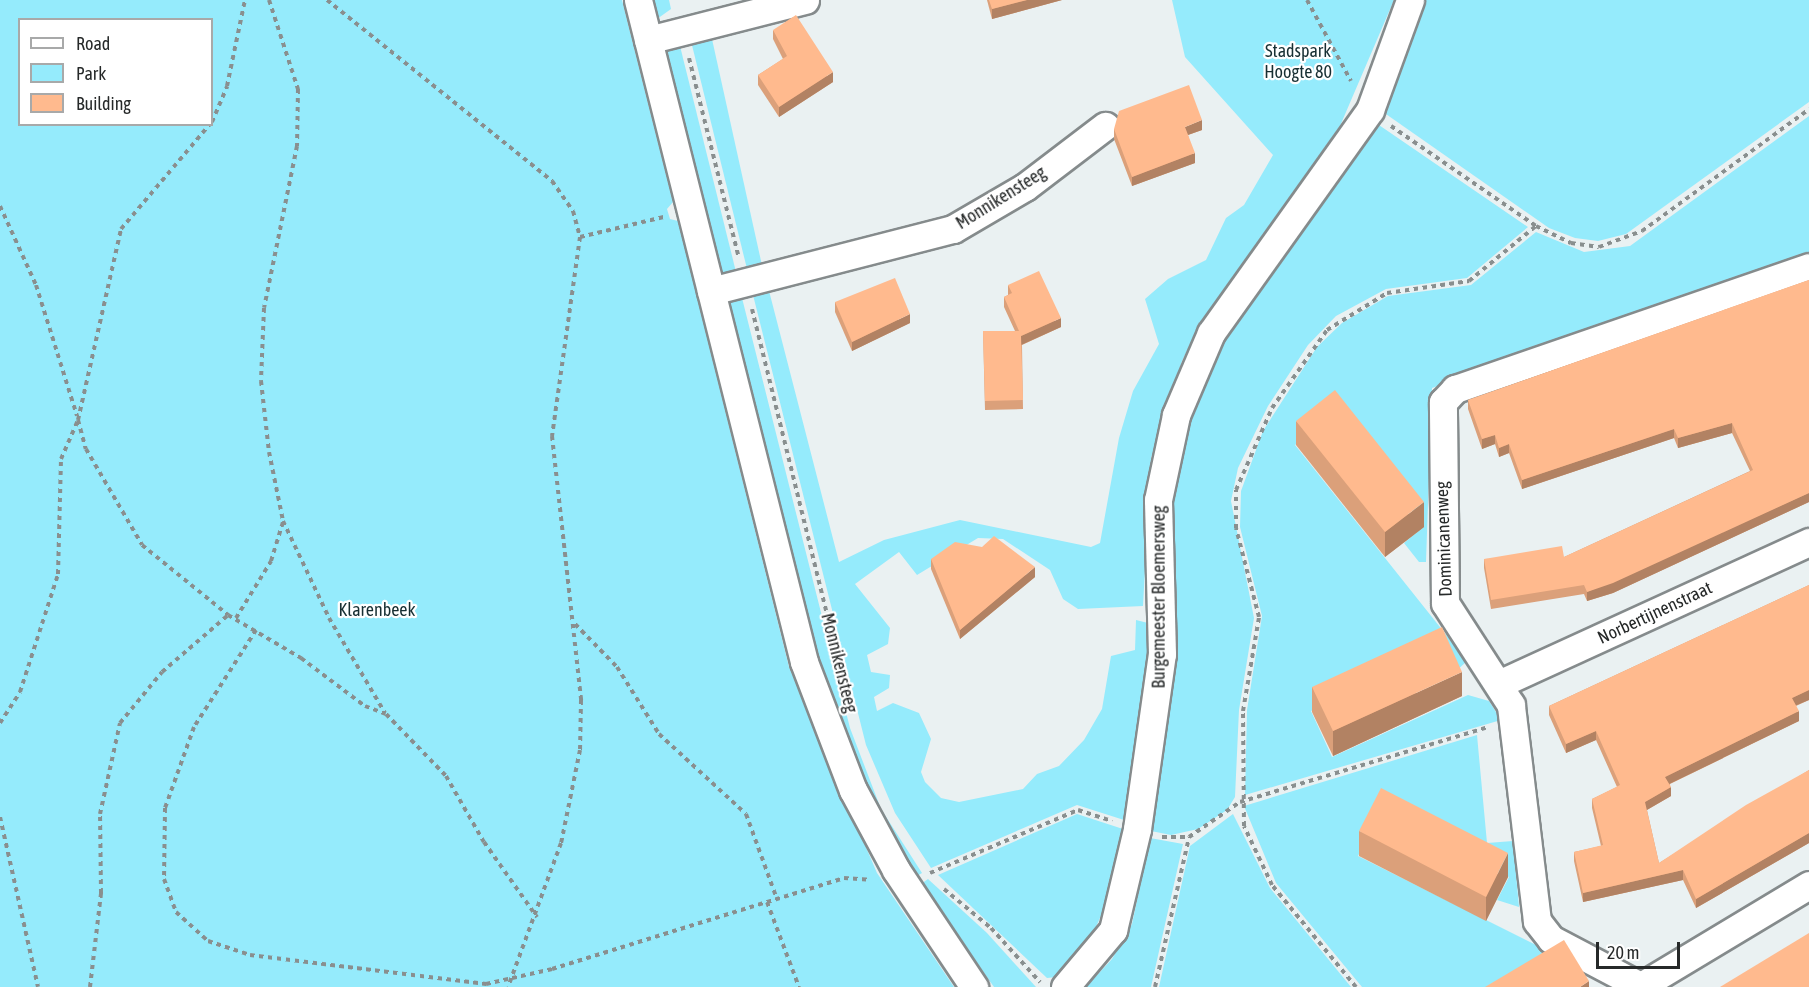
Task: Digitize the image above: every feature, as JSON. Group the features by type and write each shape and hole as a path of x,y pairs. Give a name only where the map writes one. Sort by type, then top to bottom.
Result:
{"street":[{"name":"Monnikensteeg","path":"638,0 804,662 853,790 901,879 974,987"},
{"path":"648,40 805,0"},
{"name":"Burgemeester Bloemersweg","path":"1065,987 1113,930 1137,829 1162,654 1158,500 1176,415 1211,333 1370,110 1410,0"},
{"name":"Monnikensteeg","path":"711,291 953,229 1025,187 1105,126"},
{"name":"Dominicanenweg","path":"1641,987 1551,939 1537,921 1512,720 1501,684 1445,603 1446,396 1809,267"},
{"name":"Norbertijnenstraat","path":"1501,684 1809,542"},
{"path":"1641,987 1809,885"}],"path":[{"path":"213,118 227,86 245,0"},
{"path":"269,0 298,89 297,146 264,308 261,381 283,521 329,618 386,714 446,776 484,843 537,917"},
{"path":"327,0 552,181 573,211 580,237 552,436 575,624 580,750 564,834 537,917 508,987"},
{"path":"1307,0 1310,14 1370,110 1536,226 1584,247 1627,240 1809,109"},
{"name":"Monnikensteeg","path":"683,31 846,689"},
{"path":"0,723 20,692 58,574 61,459 78,420 121,229 208,126"},
{"path":"0,206 36,285 86,449 142,545 228,615 256,630 365,706 386,714"},
{"path":"580,237 691,210"},
{"path":"1356,987 1272,885 1244,826 1240,802 1243,711 1259,617 1235,502 1242,469 1261,429 1315,342 1339,319 1397,290 1443,288 1469,281 1536,226"},
{"path":"236,618 271,561 283,521"},
{"path":"90,987 101,893 100,814 120,723 162,672 228,615"},
{"path":"575,624 617,667 659,734 746,814 777,898"},
{"path":"256,630 195,727 165,808 164,879 176,912 208,941 250,955 486,984"},
{"path":"1155,987 1189,837 1240,802 1512,720"},
{"path":"478,987 511,981 844,878 901,879 929,874 1078,810 1137,829 1189,837"},
{"path":"0,817 38,987"},
{"path":"924,868 991,928 1044,987"},
{"path":"767,902 799,987"},
{"path":"511,981 513,987"}],"green space":[{"name":"Klarenbeek","path":"0,0 622,0 673,202 667,209 670,219 678,221 789,667 877,873 954,987 0,987"},
{"path":"652,0 669,0 671,9 657,19"},
{"name":"Stadspark Hoogte 80","path":"1172,0 1394,0 1340,126 1199,326 1182,361 1151,458 1143,606 1078,609 1063,599 1050,570 1003,539 978,538 917,575 899,552 855,584 890,628 888,644 867,655 871,672 890,675 889,688 874,697 877,711 893,703 919,713 931,739 921,772 925,782 941,798 959,802 1023,789 1037,774 1059,766 1084,740 1102,709 1111,656 1135,650 1136,620 1148,623 1148,657 1124,820 1077,805 931,868 895,813 866,745 751,287 767,283 839,562 884,540 960,520 1091,547 1100,543 1119,438 1133,391 1159,344 1145,299 1168,279 1206,260 1226,218 1244,205 1273,155 1185,57"},
{"path":"1424,0 1809,0 1809,102 1626,234 1598,241 1575,238 1549,228 1383,112"},
{"path":"710,30 763,270 748,273 690,37"},
{"path":"679,42 737,276 722,280 664,46"},
{"path":"1809,116 1809,254 1432,388 1426,562 1419,562 1404,543 1424,526 1335,414 1295,445 1467,661 1453,674 1442,651 1311,711 1332,757 1468,695 1489,701 1501,720 1245,795 1247,710 1262,616 1240,527 1241,491 1263,431 1317,347 1342,323 1388,296 1471,285 1536,232 1584,252 1630,246"},
{"path":"1376,123 1528,227 1467,278 1386,289 1336,316 1308,345 1268,406 1238,468 1231,501 1254,618 1239,710 1235,797 1227,810 1198,829 1171,835 1151,831 1176,655 1172,502 1190,416 1222,343"},
{"path":"740,290 850,728 881,809 922,873 917,876 865,782 818,658 726,293"},
{"path":"1477,735 1487,843 1513,841 1519,907 1497,900 1509,877 1381,812 1358,856 1550,952 1523,987 1362,987 1276,883 1244,806"},
{"path":"1077,814 1123,829 1106,904 1093,934 1057,977 1047,978 938,875"},
{"path":"1233,814 1270,888 1351,987 1159,987 1190,846"},
{"path":"1150,838 1183,844 1151,987 1086,987 1112,959 1132,924"},
{"path":"928,879 987,933 1036,987 994,987 921,884"}],"building":[{"path":"989,0 1027,0 992,9"},
{"path":"796,15 833,72 779,107 758,75 787,56 773,30"},
{"path":"1189,85 1202,120 1185,127 1195,153 1132,177 1114,129 1119,111"},
{"path":"1039,271 1061,318 1021,336 1023,400 985,401 983,331 1019,331 1004,297 1012,293 1008,285"},
{"path":"895,278 910,314 852,342 835,302"},
{"path":"1809,280 1809,493 1613,583 1587,592 1584,585 1491,600 1484,559 1562,546 1564,557 1753,470 1732,423 1678,438 1674,429 1522,480 1509,444 1499,448 1495,435 1482,439 1468,400"},
{"path":"1335,390 1424,502 1385,532 1296,421"},
{"path":"994,536 1035,567 960,630 931,559 955,542 982,547"},
{"path":"1809,585 1809,690 1792,698 1799,711 1665,777 1671,787 1645,802 1659,863 1746,805 1809,770 1809,833 1696,899 1683,870 1583,893 1574,852 1603,845 1592,799 1620,785 1596,731 1566,744 1549,706"},
{"path":"1442,627 1462,672 1333,731 1312,687"},
{"path":"1381,788 1508,853 1486,897 1359,831"},
{"path":"1809,933 1809,987 1720,987"},
{"path":"1564,940 1589,981 1580,987 1485,987"}]}
